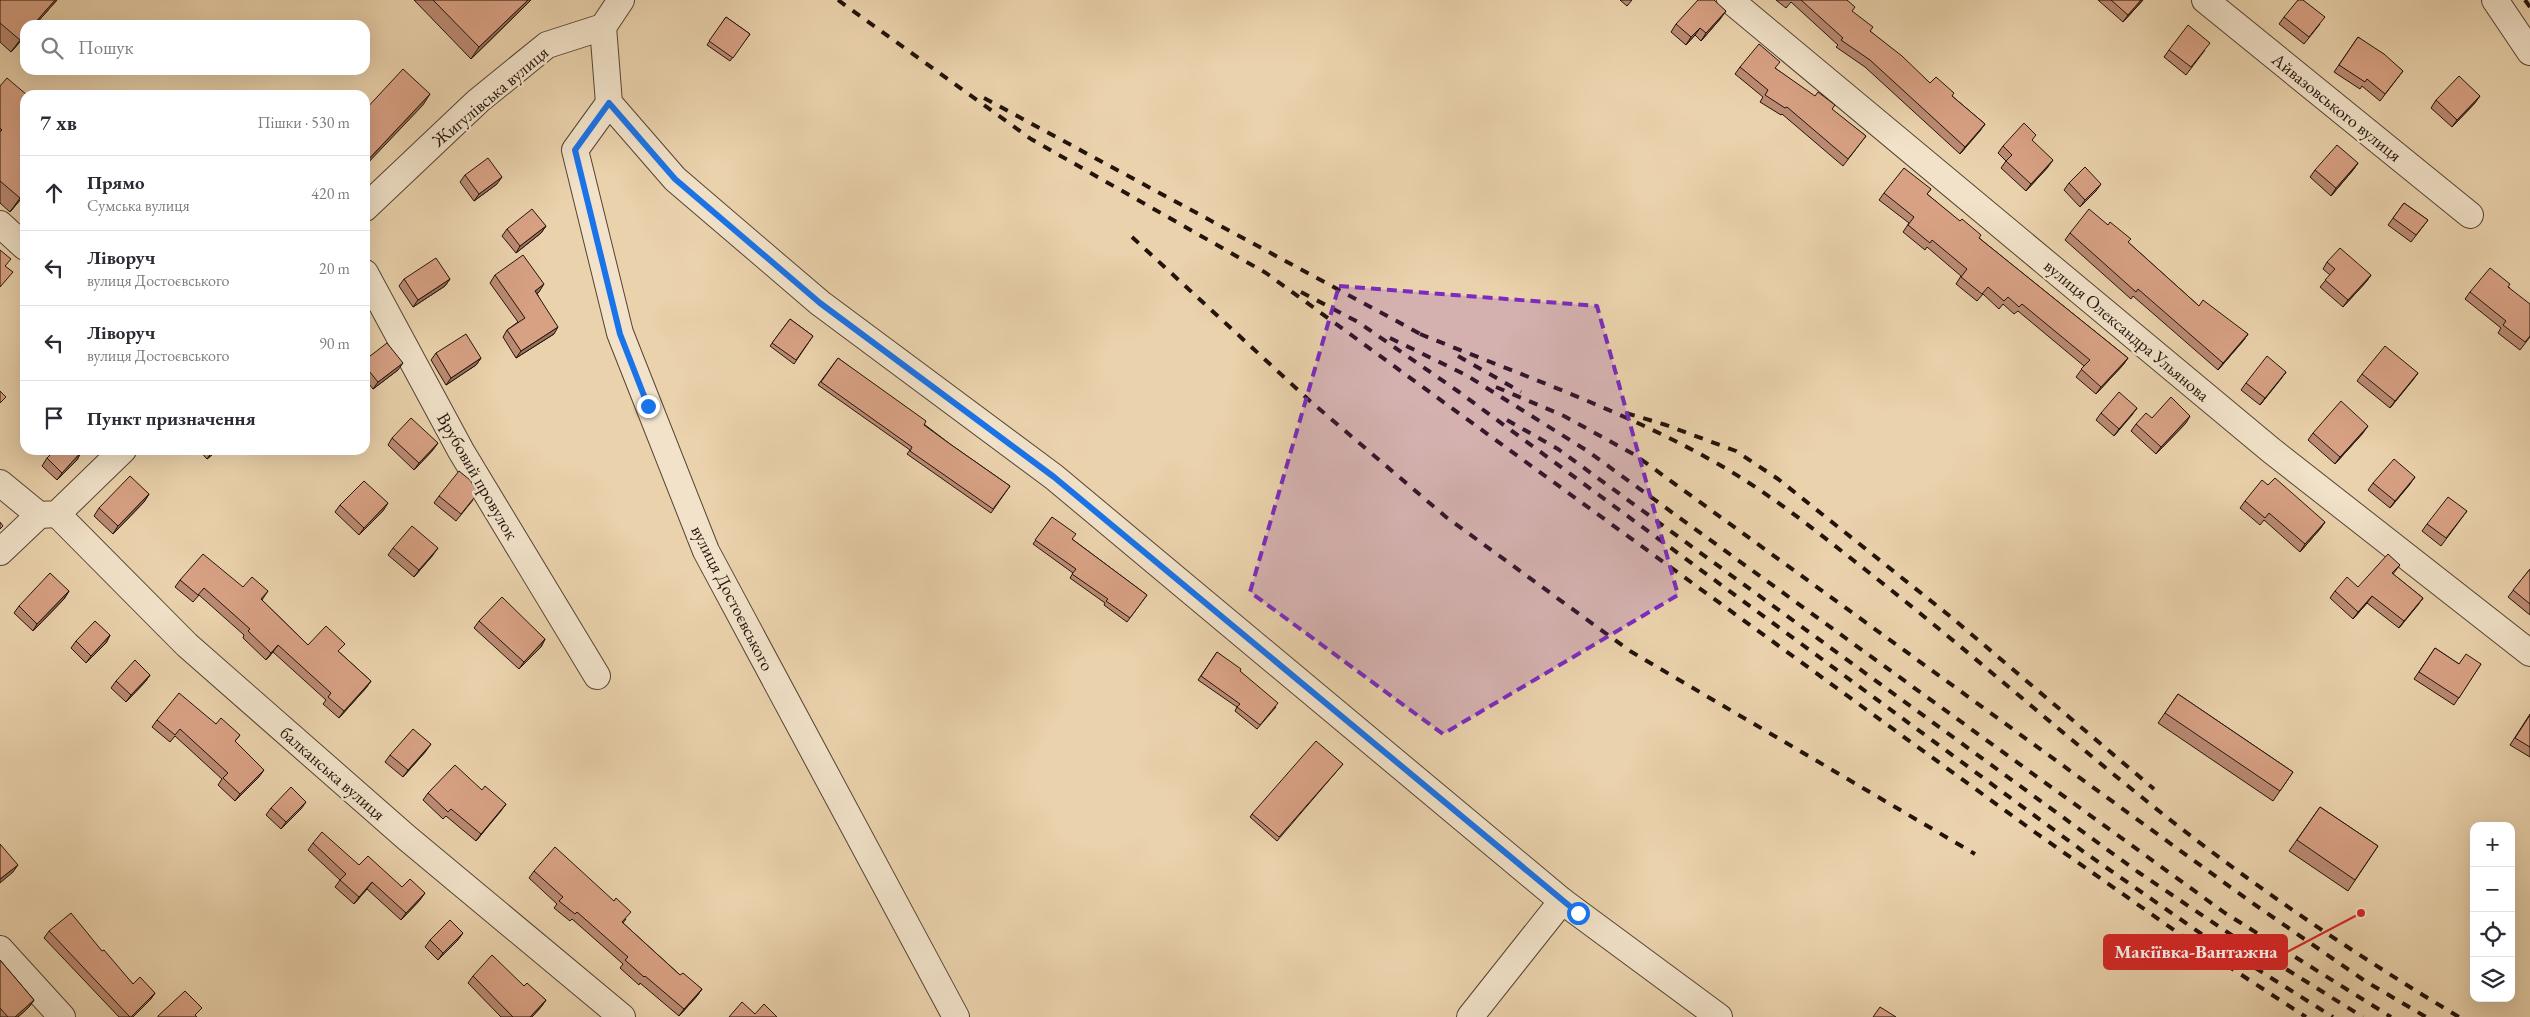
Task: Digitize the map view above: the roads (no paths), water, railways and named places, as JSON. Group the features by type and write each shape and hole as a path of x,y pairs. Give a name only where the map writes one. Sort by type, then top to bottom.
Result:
{"street":[{"path":"621,0 603,27 609,103 675,179 820,303 1054,477 1562,901 1719,1017"},
{"name":"вулиця Олександра Ульянова","path":"1730,0 2272,451 2530,653"},
{"name":"Айвазовського вулиця","path":"2205,0 2470,215"},
{"path":"2495,0 2530,52"},
{"name":"Жигулівська вулиця","path":"370,203 478,102 548,46 603,27"},
{"name":"вулиця Достоєвського","path":"609,103 575,150 620,334 706,551 956,1017"},
{"path":"0,224 20,242"},
{"name":"Врубовий провулок","path":"370,282 462,451 596,676"},
{"path":"0,552 48,515 117,455"},
{"name":"балканська вулиця","path":"0,482 48,515 187,645 407,838 622,1017"},
{"path":"1470,1017 1562,901"},
{"path":"0,949 62,1017"}],"railway":[{"path":"838,0 1031,139 1266,273 2036,833 2191,942 2306,1017"},
{"path":"2525,0 2530,7"},
{"path":"984,98 1426,337"},
{"path":"1132,237 1310,401 1446,517 1630,651 1975,854"},
{"path":"1301,292 1358,322 1459,392 2084,852 2203,935 2333,1017"},
{"path":"1420,334 1614,412 1689,448 1744,480 1798,517 1903,599 2114,774 2224,861 2339,942 2459,1017"},
{"path":"1390,338 1466,375 1586,450 2225,913 2391,1017"},
{"path":"1458,356 1521,392"},
{"path":"1496,387 1564,416 1635,455 2251,902 2365,981 2426,1017"},
{"path":"1626,413 1666,425 1736,451 1778,479 1951,617 2154,789"},
{"path":"1507,420 1558,449 2138,872 2233,936 2363,1017"}],"place":[{"name":"Макіївка-Вантажна","path":"2361,913"}]}
